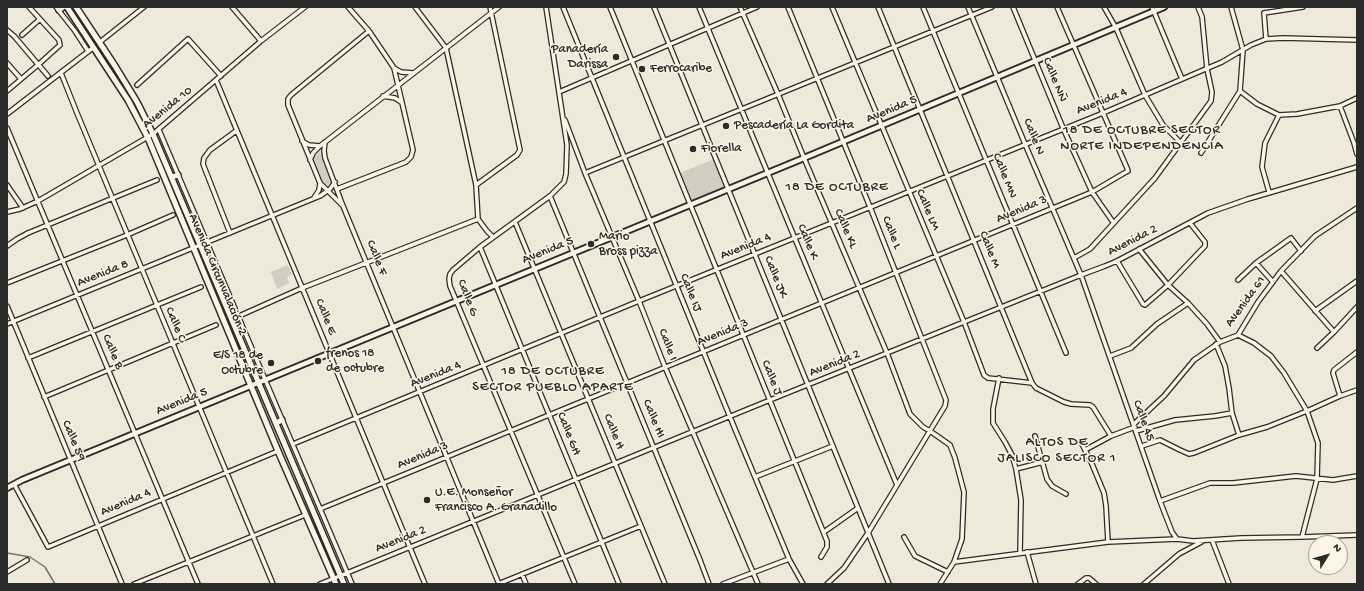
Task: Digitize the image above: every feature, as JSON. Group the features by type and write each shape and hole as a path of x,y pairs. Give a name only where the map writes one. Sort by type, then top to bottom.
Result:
{"main road":[{"name":"Avenida Circunvalación 2","path":"67,7 128,100 148,138 278,451 335,581"},
{"name":"Avenida Circunvalación 2","path":"76,7 100,42 137,102 153,134 344,584"},
{"path":"172,177 178,175"},
{"path":"235,327 242,325"},
{"path":"276,423 282,420"},
{"path":"296,470 302,468"}],"street":[{"path":"7,91 58,47 60,43 29,7"},
{"path":"100,42 144,7"},
{"path":"232,7 261,41"},
{"name":"Avenida 10","path":"7,212 16,211 38,201 98,165 148,138 261,41 305,7"},
{"path":"337,189 406,162 411,157 413,150 394,68 369,31 348,7"},
{"path":"415,7 446,48 476,185 478,219 493,237"},
{"path":"476,185 517,155 520,150 490,7"},
{"path":"310,160 313,153 320,146 498,7"},
{"name":"Calle G","path":"546,7 566,145 566,174 564,182 550,196 480,247 450,274 450,286 575,584"},
{"name":"Calle IJ","path":"563,7 789,559 803,584"},
{"path":"610,7 690,204"},
{"name":"Calle JK","path":"654,7 889,584"},
{"name":"Calle K","path":"699,7 897,485"},
{"name":"Calle KL","path":"740,7 887,353 910,414 923,427 950,445 956,458 964,492 962,539 954,562 940,584"},
{"path":"559,92 757,7"},
{"name":"Calle L","path":"788,7 870,207 946,400 945,406 930,431"},
{"name":"Calle LM","path":"832,7 964,322 984,374 988,378 999,378 1032,383"},
{"name":"Calle M","path":"878,7 1032,383"},
{"name":"Calle MN","path":"924,7 1066,353"},
{"name":"Calle N","path":"968,7 1081,275"},
{"path":"585,173 992,7"},
{"name":"Calle NÑ","path":"1013,7 1063,128 1092,192 1113,222"},
{"path":"1057,7 1103,113"},
{"path":"1104,7 1116,28 1145,95 1163,125 1180,142"},
{"name":"Avenida 5","path":"7,488 135,433 998,78 1116,28 1153,9 1164,7"},
{"path":"1074,258 1090,249 1113,222 1155,178 1211,101 1212,92 1207,69 1202,17 1198,7"},
{"path":"1201,153 1240,91 1243,50 1232,7"},
{"path":"1303,7 1264,13 1266,39 1357,40"},
{"path":"59,8 88,51"},
{"path":"1153,9 1182,79"},
{"path":"22,35 40,19"},
{"path":"7,30 39,64 48,76"},
{"path":"343,206 320,183 288,105 288,99 369,31"},
{"path":"138,84 188,38 221,76"},
{"name":"Avenida 4","path":"293,444 1063,128 1103,113 1207,69 1266,39"},
{"path":"7,114 94,46"},
{"path":"7,63 21,79"},
{"path":"394,68 401,72 413,73"},
{"name":"Calle C","path":"61,73 172,344 273,584"},
{"name":"Calle E","path":"216,80 425,584"},
{"path":"1240,91 1257,104 1279,115 1297,114 1340,106 1357,98"},
{"path":"383,96 395,98 402,103"},
{"path":"1340,106 1356,142 1357,154"},
{"name":"Calle I","path":"562,112 611,237 758,584"},
{"name":"Avenida 3","path":"320,509 1092,192 1126,172 1127,168 1103,113"},
{"path":"1269,192 1262,167 1265,143 1279,115"},
{"name":"Calle B","path":"7,128 198,584"},
{"path":"159,130 352,584"},
{"path":"230,233 203,164 204,158 210,150 236,131"},
{"path":"302,141 309,145 320,146"},
{"name":"Calle F","path":"325,142 325,158 343,206 499,584"},
{"name":"Avenida 2","path":"320,584 335,581 340,576 473,521 1117,261 1208,213 1269,192 1357,167"},
{"path":"7,246 21,236 157,180"},
{"path":"207,243 314,199 328,191 335,182"},
{"path":"314,199 319,190 320,183"},
{"path":"7,185 23,208"},
{"name":"Calle HI","path":"550,196 708,583"},
{"name":"Calle J","path":"690,204 824,532 828,545 821,557"},
{"name":"Avenida 61","path":"1135,427 1164,396 1194,360 1216,344 1238,335 1281,271 1315,236 1357,208"},
{"path":"7,283 173,215"},
{"path":"239,316 366,262 478,219"},
{"name":"Calle H","path":"515,222 666,584"},
{"path":"1117,261 1143,304 1147,303 1205,246 1205,242 1190,223"},
{"path":"1238,280 1256,263 1291,238 1301,251"},
{"name":"Avenida 8","path":"7,324 207,243"},
{"name":"Calle GH","path":"480,247 619,584"},
{"path":"1139,249 1168,284 1207,324 1220,342"},
{"path":"1256,263 1273,282"},
{"path":"1281,271 1334,332"},
{"name":"Calle 45","path":"1081,275 1160,501 1172,532 1177,540"},
{"path":"1315,311 1357,281"},
{"path":"28,358 201,287"},
{"path":"1110,356 1131,348 1157,324 1188,304"},
{"name":"Calle 59","path":"7,306 122,584"},
{"path":"1317,348 1357,307"},
{"path":"44,397 216,325"},
{"path":"1238,335 1254,343 1271,356 1284,373 1307,411 1318,443 1317,480 1302,537"},
{"path":"1216,344 1225,366 1232,413 1239,435"},
{"path":"1340,396 1333,373 1334,370 1357,352"},
{"path":"999,378 993,409 994,423 1012,455 1016,470 1021,500 1020,553"},
{"path":"1032,383 1036,388 1064,402 1090,405 1093,407 1111,436"},
{"path":"1142,446 1160,440 1189,454 1194,453 1239,435 1267,427 1357,390"},
{"path":"1085,450 1111,436 1135,427 1175,420 1232,413"},
{"path":"830,583 844,568 868,533 930,431"},
{"path":"1035,436 1047,479 1052,486 1066,494"},
{"path":"1081,442 1104,493 1108,542"},
{"path":"755,477 833,446"},
{"name":"Avenida 4","path":"14,484 48,547 278,451"},
{"path":"1016,470 1043,462"},
{"path":"1160,501 1210,483 1233,483 1296,476 1317,480 1333,480 1357,476"},
{"path":"824,532 858,508"},
{"path":"134,584 306,515"},
{"path":"499,584 641,526"},
{"path":"954,562 1108,542 1357,535"},
{"path":"904,537 915,556 948,572"},
{"path":"1145,584 1179,554 1204,540"},
{"path":"1212,540 1229,584"},
{"path":"1027,552 1036,584"},
{"path":"723,584 789,559"},
{"path":"7,572 27,560"},
{"path":"522,574 526,584"},
{"path":"1078,584 1086,578 1089,578 1096,584"},
{"path":"703,584 708,583"}],"shaded area":[{"path":"320,152 333,184 324,186 312,158"},
{"path":"714,159 726,188 692,202 680,173"},
{"path":"288,265 292,275 287,277 289,283 277,289 271,272"}],"waterway":[{"path":"7,553 30,557 45,567 55,584"}],"place":[{"name":"Panadería Darissa","path":"616,57"},
{"name":"Ferrocaribe","path":"642,69"},
{"name":"Pescadería La Gordita","path":"726,126"},
{"name":"Fiorella","path":"693,149"},
{"name":"Mario Bross pizza","path":"591,244"},
{"name":"frenos 18 de octubre","path":"318,361"},
{"name":"E/S 18 de Octubre","path":"271,363"},
{"name":"U.E. Monseñor Francisco A. Granadillo","path":"427,500"}],"district":[{"name":"18 DE OCTUBRE SECTOR NORTE INDEPENDENCIA","path":"1142,140"},
{"name":"18 DE OCTUBRE","path":"837,188"},
{"name":"18 DE OCTUBRE SECTOR PUEBLO APARTE","path":"553,380"},
{"name":"ALTOS DE JALISCO SECTOR 1","path":"1057,452"}]}
